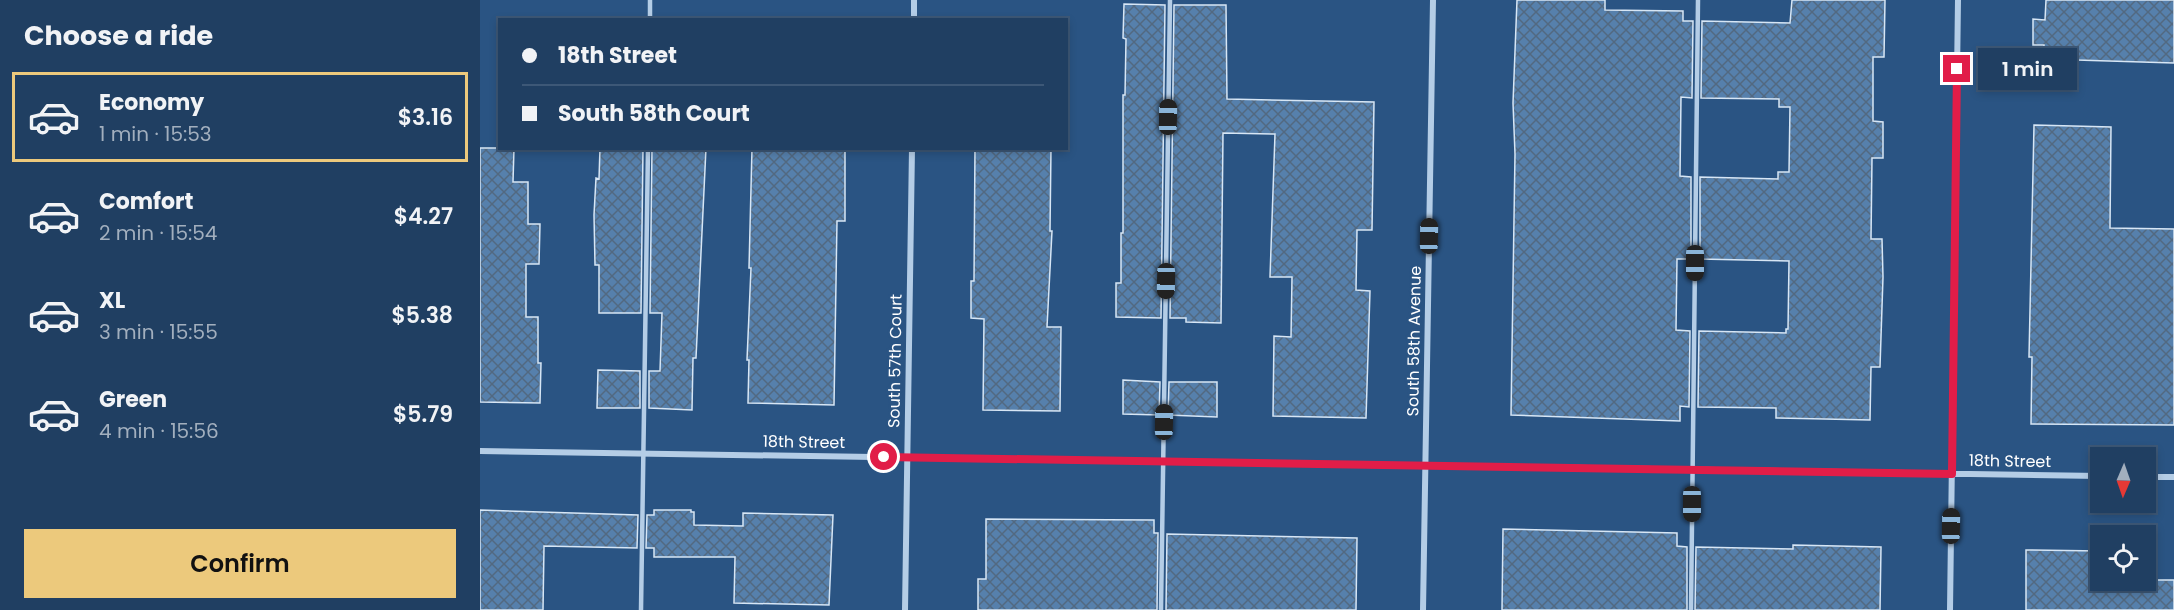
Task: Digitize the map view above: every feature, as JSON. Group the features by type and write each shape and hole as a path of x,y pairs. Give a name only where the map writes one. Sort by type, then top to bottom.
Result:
{"street":[{"path":"914,0 914,18"},
{"name":"South 58th Avenue","path":"1424,610 1433,0"},
{"path":"1950,610 1958,0"},
{"name":"South 57th Court","path":"905,610 912,150"},
{"name":"18th Street","path":"480,450 2090,476"},
{"path":"2156,477 2174,477"}],"lane":[{"path":"650,0 650,18"},
{"path":"1161,610 1170,0"},
{"path":"1691,610 1698,0"},
{"path":"641,610 648,150"}],"building":[{"path":"1517,0 1605,0 1605,10 1683,11 1683,21 1693,21 1692,98 1681,97 1680,176 1691,177 1691,259 1677,259 1676,330 1690,331 1689,407 1680,406 1680,421 1511,415 1515,154 1513,103"},
{"path":"1792,0 1885,0 1884,57 1873,57 1873,121 1883,122 1883,158 1872,158 1871,239 1882,239 1883,277 1880,367 1871,367 1870,420 1776,418 1776,408 1698,407 1699,331 1786,333 1788,329 1789,261 1700,259 1700,177 1778,179 1778,172 1789,172 1790,107 1779,107 1779,99 1701,98 1702,21 1790,23"},
{"path":"2046,0 2174,0 2174,63 2044,59 2044,45 2033,45 2033,19 2045,20"},
{"path":"1124,4 1165,5 1161,318 1116,317 1116,283 1121,283 1121,233 1123,233 1123,95 1125,95 1126,39 1123,38"},
{"path":"1174,5 1226,5 1227,99 1374,102 1372,230 1357,230 1356,290 1370,291 1366,418 1273,416 1274,336 1291,337 1292,277 1270,277 1275,134 1223,133 1221,323 1186,322 1186,318 1170,318"},
{"path":"2034,125 2111,127 2110,228 2174,229 2174,425 2031,424 2032,357 2029,357"},
{"path":"480,148 498,148 498,150 514,150 513,182 528,182 528,224 540,224 539,264 526,264 526,317 538,317 538,363 541,363 540,403 480,402"},
{"path":"600,150 643,150 641,313 599,313 599,265 595,265 594,215 596,178 599,179"},
{"path":"652,150 706,150 692,410 649,408 649,371 660,371 662,313 650,313"},
{"path":"752,150 845,150 845,221 837,221 834,405 748,403 749,360 747,360 751,268 749,268"},
{"path":"975,150 1051,150 1050,231 1052,231 1047,327 1061,327 1060,411 983,410 984,319 971,318 971,281 974,281"},
{"path":"598,370 640,371 640,408 597,408"},
{"path":"1123,380 1160,382 1159,415 1123,414"},
{"path":"1169,382 1217,382 1217,417 1168,415"},
{"path":"480,510 638,515 637,548 544,546 543,610 480,610"},
{"path":"654,510 691,510 694,512 694,525 743,526 743,513 833,515 829,605 734,603 735,557 654,557 654,548 646,548 647,515 654,515"},
{"path":"986,519 1154,520 1154,533 1158,533 1157,610 978,610 978,579 986,579"},
{"path":"1503,529 1677,533 1677,546 1687,547 1687,610 1502,610"},
{"path":"1167,534 1357,538 1356,610 1166,610"},
{"path":"1793,545 1881,547 1880,610 1695,610 1696,547 1793,549"},
{"path":"2026,550 2090,551 2090,591 2156,591 2156,580 2174,580 2174,610 2026,610"}],"route":[{"path":"884,457 1952,474 1957,69"}]}
